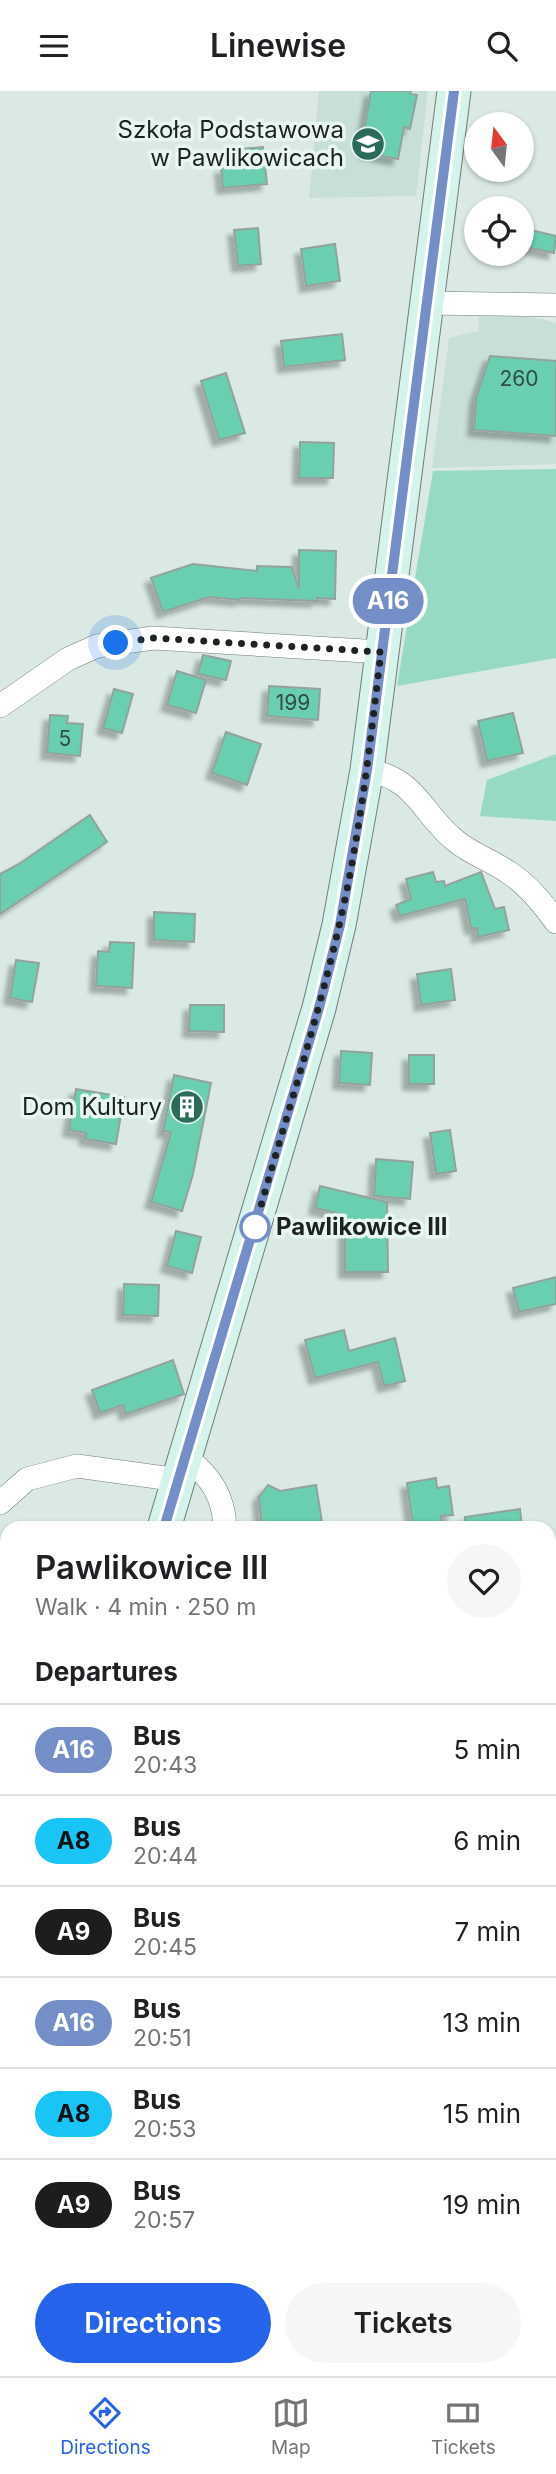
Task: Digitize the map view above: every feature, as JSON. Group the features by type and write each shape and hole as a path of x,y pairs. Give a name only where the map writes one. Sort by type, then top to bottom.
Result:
{"main road":[{"path":"166,1521 319,1008 340,925 367,770 454,91"}],"street":[{"path":"427,303 556,305"},
{"path":"0,706 68,659 97,646 153,638 381,652"},
{"path":"367,770 384,773 401,781 456,842 509,872 534,892 556,922"},
{"path":"0,1503 27,1479 77,1466 183,1469 199,1467 211,1481 224,1509 225,1521"}],"shaded area":[{"name":"Szkoła Podstawowa w Pawlikowicach","path":"319,91 428,91 416,196 309,198"},
{"path":"479,312 543,319 556,324 556,464 432,468 449,338 479,331"}],"green space":[{"path":"556,469 556,658 397,686 433,471"},
{"path":"556,754 556,821 480,816 487,780"}],"building":[{"path":"371,91 411,91 410,94 417,95 410,129 404,127 398,159 366,153 367,148 361,147"},
{"path":"263,147 267,184 223,188 221,168 232,167 230,150"},
{"path":"258,228 261,264 238,266 234,230"},
{"path":"534,231 556,236 554,253 534,249"},
{"path":"335,244 340,281 306,286 301,249"},
{"path":"342,334 345,360 284,367 281,341"},
{"path":"490,356 556,361 556,436 474,430 476,398"},
{"path":"226,373 245,433 219,440 201,381"},
{"path":"300,442 334,443 333,478 299,478"},
{"path":"299,550 336,551 335,599 240,600 209,597 163,612 151,578 193,564 257,571 257,566 292,567 299,589"},
{"path":"203,655 231,661 226,680 198,674"},
{"path":"177,671 206,680 196,713 167,705"},
{"path":"269,686 320,689 318,720 267,716"},
{"path":"114,689 133,694 122,733 103,728"},
{"path":"513,713 523,753 487,761 478,721"},
{"path":"50,715 68,716 67,723 83,724 80,756 47,753"},
{"path":"226,732 261,744 247,785 212,773"},
{"path":"90,815 107,842 0,914 0,874"},
{"path":"433,872 436,882 444,881 445,886 481,872 495,909 504,907 509,930 478,937 477,928 471,928 465,899 400,916 396,905 411,899 406,879"},
{"path":"154,912 195,914 194,942 154,940"},
{"path":"110,942 134,943 132,988 96,986 98,951 109,952"},
{"path":"16,960 39,963 32,1002 10,998"},
{"path":"451,969 455,1000 421,1005 417,974"},
{"path":"190,1005 224,1005 224,1032 189,1031"},
{"path":"341,1051 372,1053 370,1085 339,1083"},
{"path":"409,1055 434,1055 434,1084 409,1084"},
{"path":"174,1075 211,1083 193,1174 182,1211 151,1202 171,1132 163,1131"},
{"path":"76,1089 124,1097 116,1144 85,1139 86,1133 69,1130"},
{"path":"450,1130 456,1171 436,1174 430,1133"},
{"path":"376,1159 413,1162 410,1199 374,1196"},
{"path":"320,1186 387,1202 388,1272 345,1272 345,1215 315,1208"},
{"path":"176,1231 201,1237 192,1273 167,1266"},
{"path":"556,1277 556,1304 519,1312 513,1288"},
{"path":"124,1284 159,1285 158,1316 123,1315"},
{"path":"344,1330 349,1351 395,1338 405,1381 384,1386 378,1362 315,1378 305,1340"},
{"path":"173,1360 184,1394 126,1414 123,1405 100,1413 92,1390"},
{"path":"436,1478 437,1488 449,1486 453,1515 441,1516 442,1521 412,1521 407,1483"},
{"path":"268,1485 280,1491 316,1485 322,1521 261,1521 259,1497"},
{"path":"520,1509 521,1521 465,1521 465,1517"}],"bus line":[{"name":"A16","path":"166,1521 319,1008 340,925 367,770 454,91"}],"place":[{"name":"Szkoła Podstawowa w Pawlikowicach","path":"368,144"},
{"name":"Dom Kultury","path":"187,1107"},
{"name":"Pawlikowice III","path":"255,1227"}],"route":[{"path":"116,643 153,638 381,652 367,770 340,925 319,1008 255,1227"}]}
